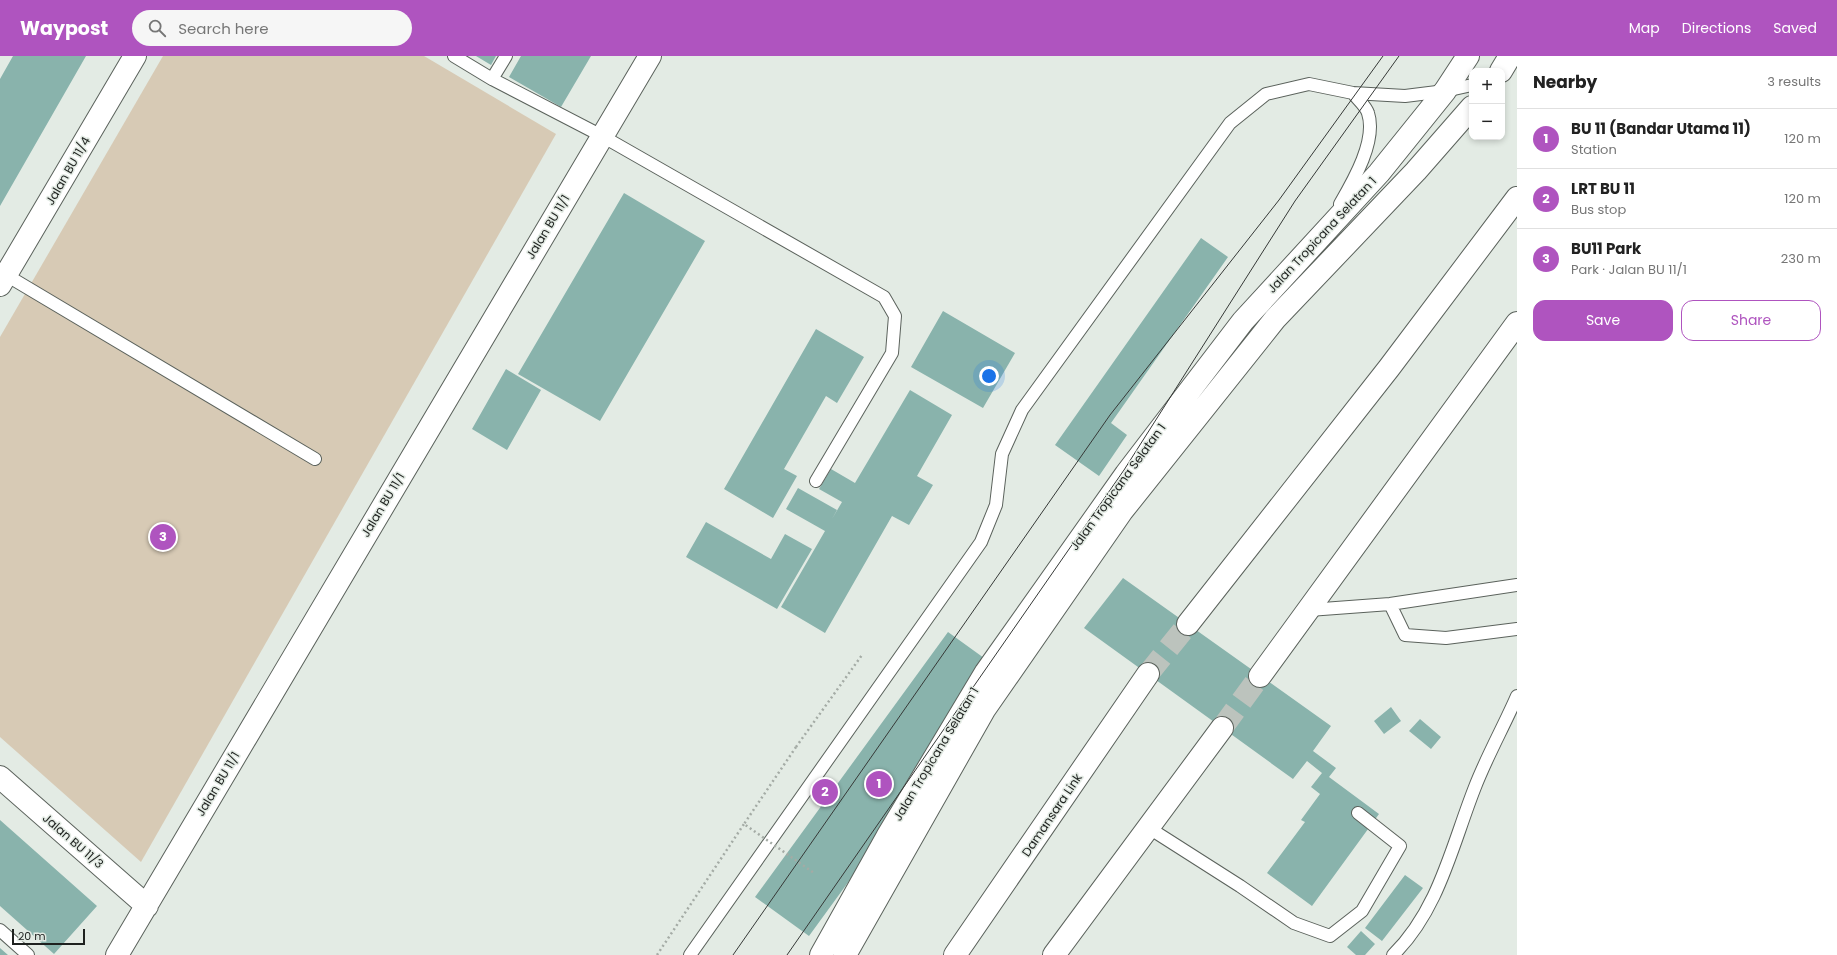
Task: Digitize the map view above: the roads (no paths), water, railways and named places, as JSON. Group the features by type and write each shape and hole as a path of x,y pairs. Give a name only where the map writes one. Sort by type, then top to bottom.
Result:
{"main road":[{"name":"Jalan BU 11/4","path":"3,280 135,56"},
{"name":"Jalan BU 11/1","path":"117,955 650,56"},
{"name":"Jalan Tropicana Selatan 1","path":"821,955 887,837 986,672 1126,474 1243,321 1379,173 1445,91 1468,56"},
{"path":"1503,68 1510,56"},
{"name":"Jalan Tropicana Selatan 1","path":"845,955 984,710 1122,511 1275,319 1416,171 1469,110"},
{"path":"1188,624 1389,368 1517,198"},
{"path":"1260,676 1517,323"},
{"name":"Damansara Link","path":"955,955 1148,674"},
{"path":"1054,955 1222,728"},
{"name":"Jalan BU 11/3","path":"0,777 146,906"}],"lane":[{"path":"454,56 492,79 602,136 884,297 895,316 892,354 816,481"},
{"path":"492,79 506,56"},
{"path":"690,955 981,542 996,505 1002,454 1022,410 1230,123 1266,94 1309,84 1353,93 1405,96 1445,91 1469,86"},
{"path":"1323,234 1359,171 1370,130 1368,112 1353,93"},
{"path":"3,280 315,459"},
{"path":"1309,610 1390,604 1517,585"},
{"path":"1390,604 1405,635 1446,638 1517,629"},
{"path":"1393,955 1407,941 1427,910 1454,849 1475,787 1517,696"},
{"path":"1149,828 1240,886 1294,923 1330,936 1362,911 1400,846 1358,813"},
{"path":"0,930 28,955"}],"tunnel":[{"path":"1148,674 1188,624"},
{"path":"1222,728 1260,676"}],"tram line":[{"path":"733,955 1110,415 1279,200 1383,56"},
{"path":"787,955 1124,470 1295,201 1399,56"}],"place":[{"name":"BU11 Park","path":"163,537"},
{"name":"BU 11 (Bandar Utama 11)","path":"879,784"},
{"name":"LRT BU 11","path":"825,792"}]}
